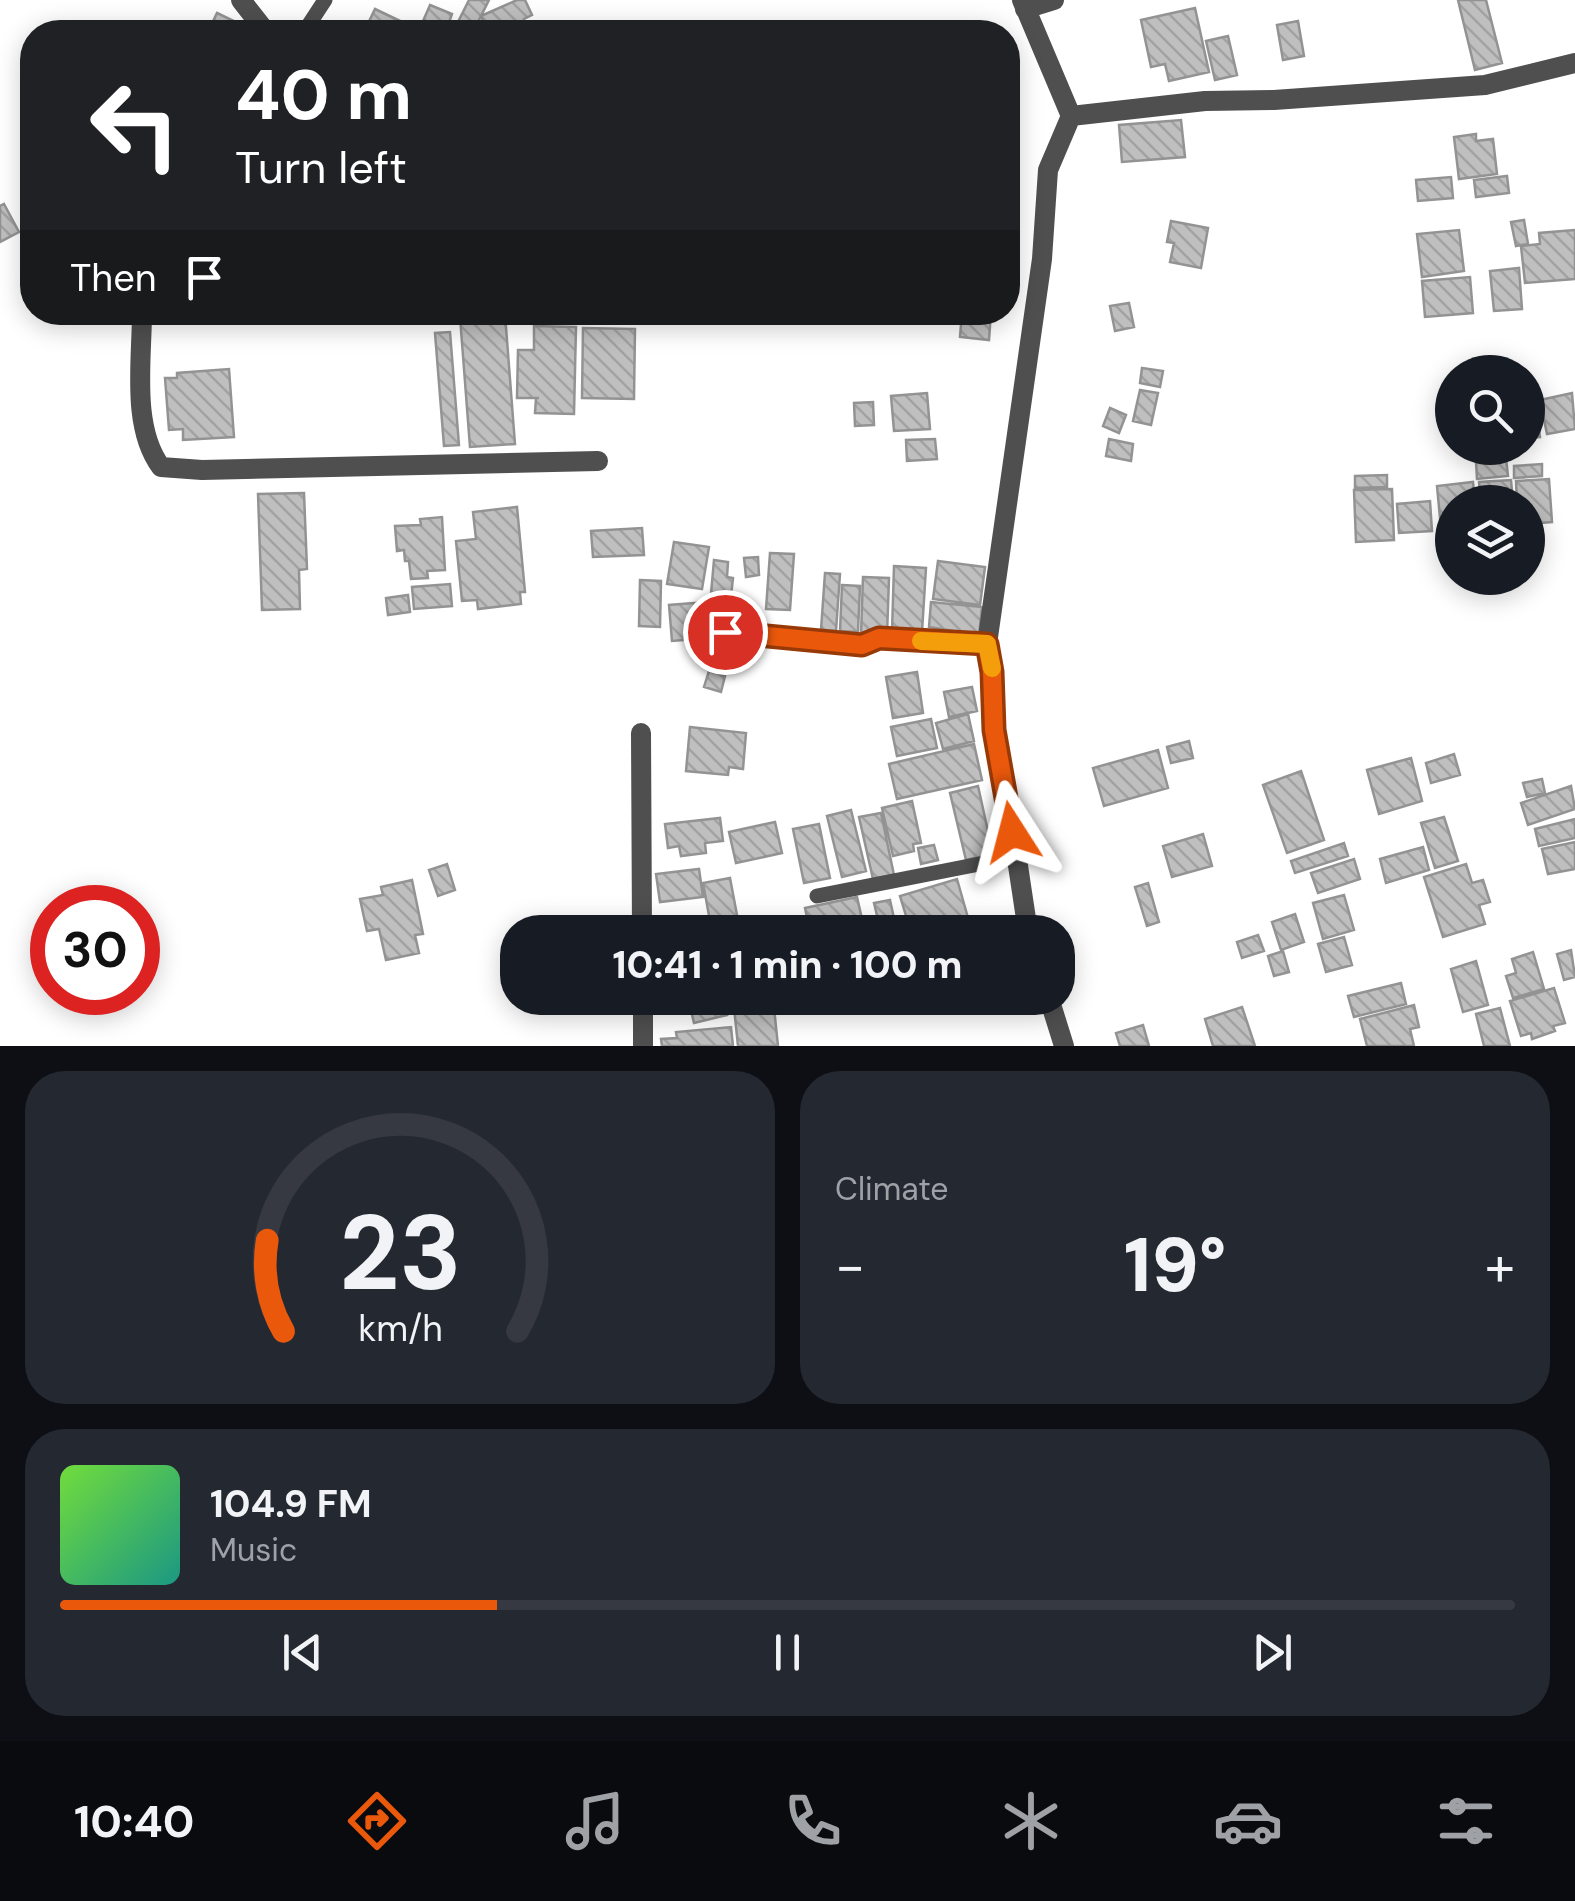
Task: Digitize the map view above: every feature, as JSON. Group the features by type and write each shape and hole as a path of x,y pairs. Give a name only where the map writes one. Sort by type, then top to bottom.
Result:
{"street":[{"path":"240,0 256,20"},
{"path":"1025,915 994,730 987,644 1042,259 1048,170 1071,116 1024,5 1054,0"},
{"path":"1071,116 1205,101 1486,85 1575,63"},
{"path":"142,325 143,410 151,453 162,467 202,470 598,461"},
{"path":"641,733 642,915"},
{"path":"643,1015 643,1046"},
{"path":"1054,1015 1064,1046"}],"lane":[{"path":"725,632 862,645 879,638 987,644"},
{"path":"817,896 1015,857"}],"building":[{"path":"469,0 489,0 479,20 459,20"},
{"path":"517,0 525,0 532,15 524,20 483,20 481,16"},
{"path":"1458,0 1486,0 1502,63 1475,70"},
{"path":"430,5 452,14 450,20 423,20"},
{"path":"1195,8 1209,72 1169,81 1165,64 1151,67 1141,20"},
{"path":"375,9 398,20 370,20"},
{"path":"217,13 232,20 214,20"},
{"path":"1298,21 1304,56 1283,60 1277,25"},
{"path":"1228,36 1237,75 1215,80 1206,41"},
{"path":"1181,120 1185,157 1122,162 1119,125"},
{"path":"1476,134 1476,141 1493,139 1497,174 1459,179 1454,137"},
{"path":"1507,176 1509,193 1476,197 1474,180"},
{"path":"1451,177 1453,198 1418,201 1416,180"},
{"path":"4,204 19,232 0,242 0,206"},
{"path":"1524,220 1528,244 1516,246 1511,222"},
{"path":"1171,221 1208,228 1201,268 1170,262 1174,243 1167,242"},
{"path":"1459,230 1464,271 1422,277 1417,234"},
{"path":"1575,230 1575,279 1525,283 1521,246 1540,244 1539,233"},
{"path":"1519,268 1522,309 1494,311 1490,271"},
{"path":"1470,277 1473,313 1425,317 1422,281"},
{"path":"1129,303 1134,327 1115,331 1110,306"},
{"path":"461,325 506,325 515,444 470,447"},
{"path":"961,325 990,325 989,340 960,337"},
{"path":"534,326 576,327 574,414 535,413 536,398 517,398 518,350 534,350"},
{"path":"583,328 635,329 634,399 582,398"},
{"path":"450,332 459,445 444,446 435,333"},
{"path":"1142,368 1163,371 1160,387 1140,383"},
{"path":"229,369 234,437 183,440 183,429 169,430 165,378 177,378 177,373"},
{"path":"1140,390 1158,393 1151,425 1133,421"},
{"path":"927,393 930,429 894,431 891,396"},
{"path":"1572,393 1575,429 1547,434 1545,399"},
{"path":"873,402 874,425 855,426 854,403"},
{"path":"1110,408 1126,415 1119,433 1103,426"},
{"path":"935,439 937,459 907,461 906,440"},
{"path":"1109,439 1133,444 1131,461 1106,456"},
{"path":"1476,465 1507,465 1508,476 1477,479"},
{"path":"1542,465 1542,476 1514,478 1514,466"},
{"path":"1387,475 1387,487 1355,488 1355,476"},
{"path":"1549,479 1552,522 1545,523 1545,485 1516,485 1516,481"},
{"path":"1511,480 1511,485 1479,485 1479,482"},
{"path":"1392,489 1394,540 1356,542 1354,490"},
{"path":"304,493 307,569 299,570 300,609 262,610 258,494"},
{"path":"1430,501 1432,531 1399,533 1397,504"},
{"path":"517,507 525,592 520,592 521,604 478,609 477,600 462,601 456,541 476,539 473,512"},
{"path":"442,517 445,570 427,571 428,578 411,579 404,550 397,551 395,526 421,525 420,519"},
{"path":"642,528 644,555 593,557 591,531"},
{"path":"674,542 709,547 702,589 667,584"},
{"path":"770,553 794,554 790,610 766,609"},
{"path":"758,557 759,575 746,577 744,558"},
{"path":"714,560 728,562 727,577 733,578 731,596 711,594"},
{"path":"938,561 985,567 980,605 933,599"},
{"path":"894,566 926,568 922,632 892,631"},
{"path":"825,573 840,574 836,631 821,630"},
{"path":"863,577 889,578 887,636 861,635"},
{"path":"640,580 661,581 660,627 639,626"},
{"path":"450,584 452,606 414,609 412,587"},
{"path":"842,585 860,586 858,632 840,631"},
{"path":"408,595 410,612 388,615 386,598"},
{"path":"706,602 710,638 672,641 669,605"},
{"path":"931,602 982,607 979,635 929,627"},
{"path":"709,671 725,676 721,692 704,687"},
{"path":"917,672 923,713 893,718 886,677"},
{"path":"972,687 977,711 949,717 944,692"},
{"path":"968,714 974,741 943,749 936,723"},
{"path":"931,719 937,748 897,756 891,727"},
{"path":"690,727 746,733 743,769 729,767 728,775 686,771"},
{"path":"1189,741 1193,758 1171,763 1167,747"},
{"path":"974,744 982,780 897,799 889,764"},
{"path":"1158,750 1168,788 1104,806 1093,768"},
{"path":"1454,754 1460,775 1431,783 1426,763"},
{"path":"1411,758 1422,801 1379,814 1367,770"},
{"path":"1301,771 1324,840 1287,853 1263,785"},
{"path":"1542,779 1545,793 1527,797 1523,783"},
{"path":"978,786 993,854 966,860 950,793"},
{"path":"1571,786 1575,809 1528,825 1521,803"},
{"path":"912,801 921,843 913,844 914,851 893,856 882,808"},
{"path":"851,810 866,871 842,877 827,816"},
{"path":"881,813 894,875 873,879 859,817"},
{"path":"1444,817 1458,861 1435,868 1421,823"},
{"path":"720,818 723,841 705,843 706,853 681,856 679,846 668,848 665,824"},
{"path":"1575,819 1575,838 1539,846 1535,829"},
{"path":"775,822 782,853 736,863 729,832"},
{"path":"819,824 830,878 804,883 793,829"},
{"path":"1203,834 1212,866 1172,877 1163,846"},
{"path":"1575,842 1575,869 1548,874 1542,849"},
{"path":"1344,843 1348,856 1295,873 1291,861"},
{"path":"934,845 938,860 921,864 918,848"},
{"path":"1423,847 1429,870 1386,883 1380,859"},
{"path":"1354,859 1360,879 1318,893 1311,873"},
{"path":"447,864 455,890 438,896 429,870"},
{"path":"1466,864 1472,883 1483,880 1490,902 1479,905 1485,924 1443,937 1424,877"},
{"path":"699,869 703,897 660,902 656,874"},
{"path":"730,878 737,915 709,915 703,883"},
{"path":"957,879 967,915 906,915 900,896"},
{"path":"412,880 423,934 415,935 419,953 386,960 379,929 367,931 360,899 383,895 381,887"},
{"path":"1148,883 1159,922 1147,926 1135,887"},
{"path":"1344,895 1354,930 1323,939 1313,903"},
{"path":"857,897 861,915 806,915 805,908"},
{"path":"890,900 893,915 877,915 874,903"},
{"path":"1295,914 1304,942 1281,950 1272,922"},
{"path":"1258,935 1264,951 1242,958 1237,942"},
{"path":"1344,937 1352,965 1326,972 1318,944"},
{"path":"1571,950 1575,977 1564,980 1557,954"},
{"path":"1283,951 1289,972 1274,976 1268,956"},
{"path":"1533,952 1544,989 1513,998 1506,976 1516,973 1512,959"},
{"path":"1476,961 1488,1005 1463,1012 1451,969"},
{"path":"1401,983 1406,1004 1354,1017 1348,996"},
{"path":"1554,988 1565,1023 1532,1039 1531,1033 1521,1036 1510,1001"},
{"path":"1414,1005 1419,1027 1410,1029 1414,1046 1367,1046 1360,1019"},
{"path":"1242,1007 1255,1046 1213,1046 1205,1019"},
{"path":"1500,1008 1510,1046 1484,1046 1476,1014"},
{"path":"692,1015 727,1015 694,1023"},
{"path":"735,1015 775,1015 778,1046 738,1046"},
{"path":"1143,1025 1149,1046 1120,1046 1116,1033"},
{"path":"731,1027 733,1046 662,1046 661,1039 677,1038 676,1032"}],"slow traffic":[{"path":"921,641 987,644 992,668"}],"route":[{"path":"725,632 862,645 879,638 987,644 994,730 1012,832"}]}
